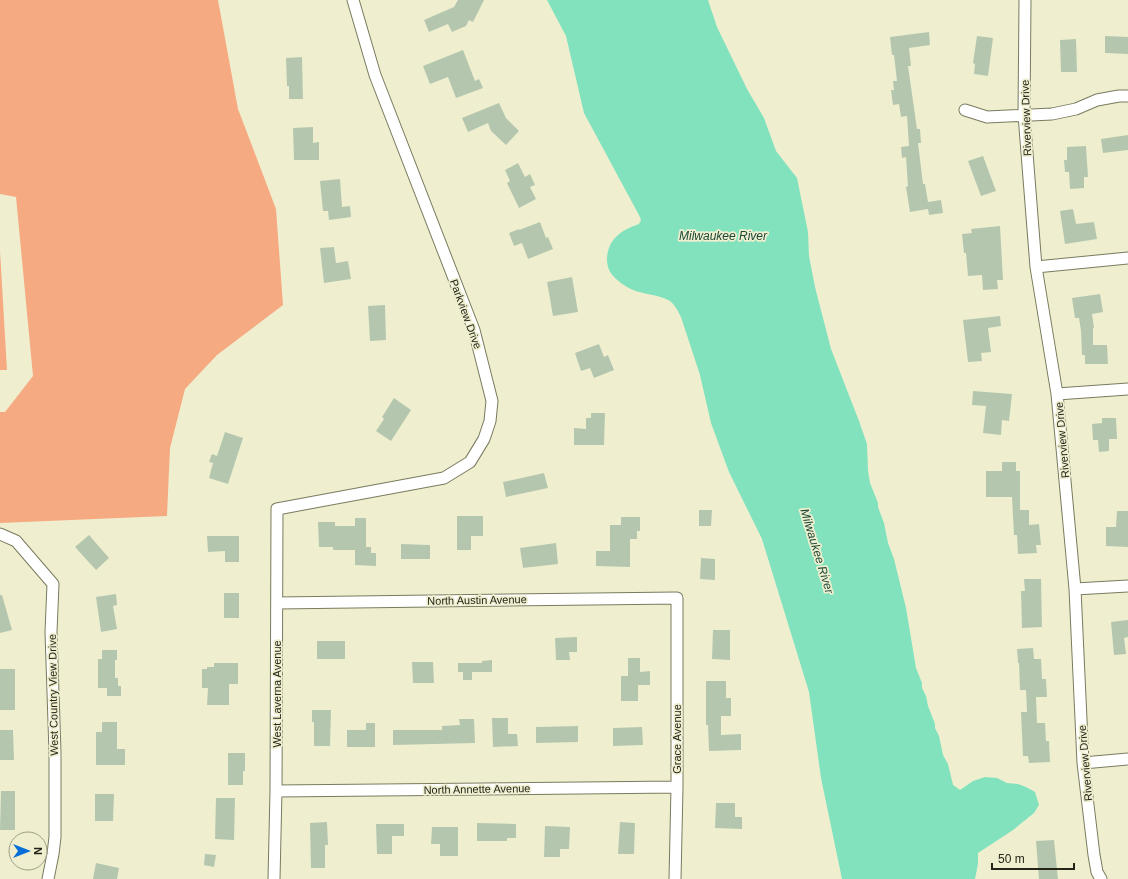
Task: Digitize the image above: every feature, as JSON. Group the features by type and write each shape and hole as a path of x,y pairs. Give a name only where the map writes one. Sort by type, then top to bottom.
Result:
{"street":[{"name":"Parkview Drive","path":"277,509 444,478 470,462 484,439 490,421 492,400 474,330 375,75 353,0"},
{"name":"Riverview Drive","path":"1025,0 1024,115 1036,267 1057,394 1075,588 1083,763 1094,855 1097,872 1101,879"},
{"path":"965,110 987,117 1052,114 1076,109 1097,100 1128,96"},
{"path":"1036,267 1128,258"},
{"path":"1057,394 1128,390"},
{"name":"West Laverna Avenue","path":"274,879 276,791 277,509"},
{"name":"West Country View Drive","path":"0,534 16,541 53,584 51,632 55,753 55,837 48,879"},
{"path":"1075,588 1128,586"},
{"name":"North Austin Avenue","path":"277,603 676,598"},
{"name":"Grace Avenue","path":"675,879 677,787 676,598"},
{"path":"1083,763 1128,759"},
{"name":"North Annette Avenue","path":"276,791 677,787"}],"shaded area":[{"path":"0,0 218,0 238,109 276,209 283,305 217,355 185,389 170,448 167,516 0,523 0,412 5,412 33,376 16,197 0,194"},
{"path":"0,251 7,370 0,370"}],"water":[{"name":"Milwaukee River","path":"547,0 708,0 717,27 747,89 764,118 776,151 797,178 808,232 809,256 815,287 831,349 867,444 870,483 878,503 888,543 894,559 906,608 916,668 935,724 935,728 939,736 943,755 948,764 953,785 960,790 973,781 985,777 997,778 1007,783 1018,784 1035,792 1039,805 1034,813 1013,830 978,853 978,864 975,879 842,879 821,778 809,692 762,539 729,472 711,423 700,375 681,317 672,303 668,300 632,290 621,283 609,270 607,254 612,242 619,234 639,224 641,220 584,113 566,36"}],"building":[{"path":"458,0 484,0 473,22 469,20 466,26 452,32 448,24 429,32 424,20 454,7"},
{"path":"929,32 930,45 909,48 911,66 908,66 917,129 920,129 921,143 918,143 923,184 925,184 928,202 941,200 943,213 929,215 928,209 910,212 906,187 908,186 906,157 902,158 901,147 909,146 907,116 901,117 899,104 893,105 891,90 894,90 893,81 897,81 890,37"},
{"path":"977,36 993,38 988,76 974,74 975,64 973,63"},
{"path":"1105,36 1128,37 1128,54 1105,53"},
{"path":"1076,39 1077,72 1061,72 1060,40"},
{"path":"463,50 475,81 479,79 483,88 456,98 448,77 430,84 423,66"},
{"path":"302,57 303,99 289,99 286,58"},
{"path":"499,103 506,118 519,131 506,145 491,131 488,123 468,132 462,118"},
{"path":"313,127 313,143 319,142 319,160 294,160 293,128"},
{"path":"1128,135 1128,150 1103,153 1101,139"},
{"path":"1086,146 1088,177 1084,177 1084,188 1070,189 1069,172 1065,172 1064,160 1067,160 1067,147"},
{"path":"983,156 996,191 981,196 968,161"},
{"path":"518,163 525,177 530,174 535,185 530,187 536,199 519,208 507,183 510,181 505,170"},
{"path":"340,179 342,207 350,206 351,217 329,220 328,211 323,211 320,181"},
{"path":"1073,209 1076,224 1094,222 1097,239 1065,244 1060,211"},
{"path":"540,222 546,238 548,237 553,249 528,259 522,243 514,246 509,233"},
{"path":"1000,226 1003,280 997,280 998,289 983,290 982,275 968,276 966,253 964,253 962,234 972,233 971,229"},
{"path":"334,247 336,263 348,261 351,279 324,283 320,248"},
{"path":"572,277 578,312 553,316 547,282"},
{"path":"1100,294 1103,312 1092,314 1094,328 1093,345 1107,345 1108,364 1085,364 1085,355 1082,355 1079,318 1075,318 1072,298"},
{"path":"385,305 386,340 370,341 368,306"},
{"path":"1000,316 1001,326 988,328 991,352 981,353 982,361 968,362 963,320"},
{"path":"599,344 604,357 608,355 614,370 594,378 590,368 581,371 575,353"},
{"path":"973,391 1012,394 1009,421 1002,420 1001,435 983,433 986,406 972,405"},
{"path":"394,398 411,410 391,441 376,431 384,419 382,417"},
{"path":"591,413 605,413 604,445 574,445 574,428 586,429 586,418 591,418"},
{"path":"1102,418 1116,418 1117,439 1109,439 1109,451 1099,452 1098,440 1093,440 1092,424 1102,423"},
{"path":"225,432 243,438 228,484 209,478 213,463 209,462 212,454 217,456"},
{"path":"1002,462 1016,462 1016,471 1020,471 1020,510 1029,510 1029,525 1039,524 1041,545 1036,545 1037,553 1018,554 1017,535 1014,535 1012,497 986,497 986,471 1002,471"},
{"path":"544,473 548,488 506,497 503,482"},
{"path":"699,510 712,510 711,526 699,526"},
{"path":"1117,511 1128,511 1128,547 1106,546 1106,527 1116,527"},
{"path":"457,516 483,516 483,536 471,536 471,550 457,550"},
{"path":"621,517 640,517 640,531 637,531 637,539 630,539 630,567 596,566 596,551 610,551 610,525 621,525"},
{"path":"355,518 366,518 366,547 371,547 371,553 376,553 376,566 355,565 355,550 333,550 333,547 319,547 318,522 335,522 335,526 355,526"},
{"path":"89,535 109,558 96,570 75,547"},
{"path":"207,536 239,536 239,562 225,562 225,551 208,552"},
{"path":"556,543 558,564 523,568 520,548"},
{"path":"401,544 430,545 430,559 401,559"},
{"path":"701,558 715,559 715,580 700,579"},
{"path":"1024,579 1041,579 1042,627 1022,628 1021,591 1025,591"},
{"path":"224,593 239,593 239,618 224,618"},
{"path":"116,594 117,605 113,606 117,629 101,632 96,597"},
{"path":"0,595 2,595 12,630 0,633"},
{"path":"1128,620 1128,637 1124,638 1126,654 1114,655 1111,622"},
{"path":"713,630 730,630 730,660 712,659"},
{"path":"577,637 577,652 569,652 570,660 556,660 555,638"},
{"path":"317,641 345,641 345,659 317,659"},
{"path":"1033,648 1034,659 1041,659 1042,679 1046,679 1047,697 1036,697 1037,723 1045,723 1046,741 1049,741 1050,762 1029,763 1028,756 1023,756 1021,712 1027,712 1026,690 1020,690 1017,649"},
{"path":"102,650 117,650 117,660 115,660 115,678 118,678 118,686 121,686 121,696 107,696 107,688 98,688 98,659 102,659"},
{"path":"628,658 640,658 640,672 650,671 650,685 638,685 638,701 621,701 621,676 628,676"},
{"path":"492,660 492,672 472,672 472,680 463,680 463,672 458,672 458,663 482,663 482,661"},
{"path":"412,662 433,662 434,683 413,683"},
{"path":"214,663 238,663 238,684 229,684 229,705 207,705 208,688 202,688 202,669 214,667"},
{"path":"0,669 15,669 15,710 0,710"},
{"path":"706,681 726,681 726,698 731,698 731,716 721,716 721,735 741,734 741,750 709,751 708,725 706,725"},
{"path":"312,710 331,710 330,746 314,746 314,722 312,722"},
{"path":"492,718 508,718 508,734 517,734 518,746 493,747"},
{"path":"459,719 474,719 475,743 393,745 393,730 442,730 442,726 460,725"},
{"path":"102,722 117,722 117,749 125,749 125,765 96,765 96,732 102,732"},
{"path":"366,723 375,723 375,747 347,747 347,730 366,730"},
{"path":"578,726 578,742 536,743 536,727"},
{"path":"642,727 643,745 613,746 613,728"},
{"path":"0,730 13,730 14,760 0,760"},
{"path":"228,753 245,753 243,785 228,785"},
{"path":"1,791 15,791 15,830 0,830"},
{"path":"95,794 114,794 113,821 95,821"},
{"path":"216,798 235,798 234,840 215,839"},
{"path":"716,803 735,803 735,817 742,817 742,829 715,828"},
{"path":"327,822 328,845 325,845 325,868 311,868 310,823"},
{"path":"620,822 635,823 634,854 618,854"},
{"path":"477,823 516,824 516,838 507,838 507,841 477,841"},
{"path":"376,824 404,824 404,836 392,836 392,854 377,854"},
{"path":"545,826 570,827 569,849 560,849 560,857 544,857"},
{"path":"432,827 458,827 458,856 440,856 440,844 431,844"},
{"path":"1054,840 1058,879 1039,879 1036,841"},
{"path":"205,854 216,855 214,867 204,865"},
{"path":"96,863 119,868 117,879 93,879"}]}
